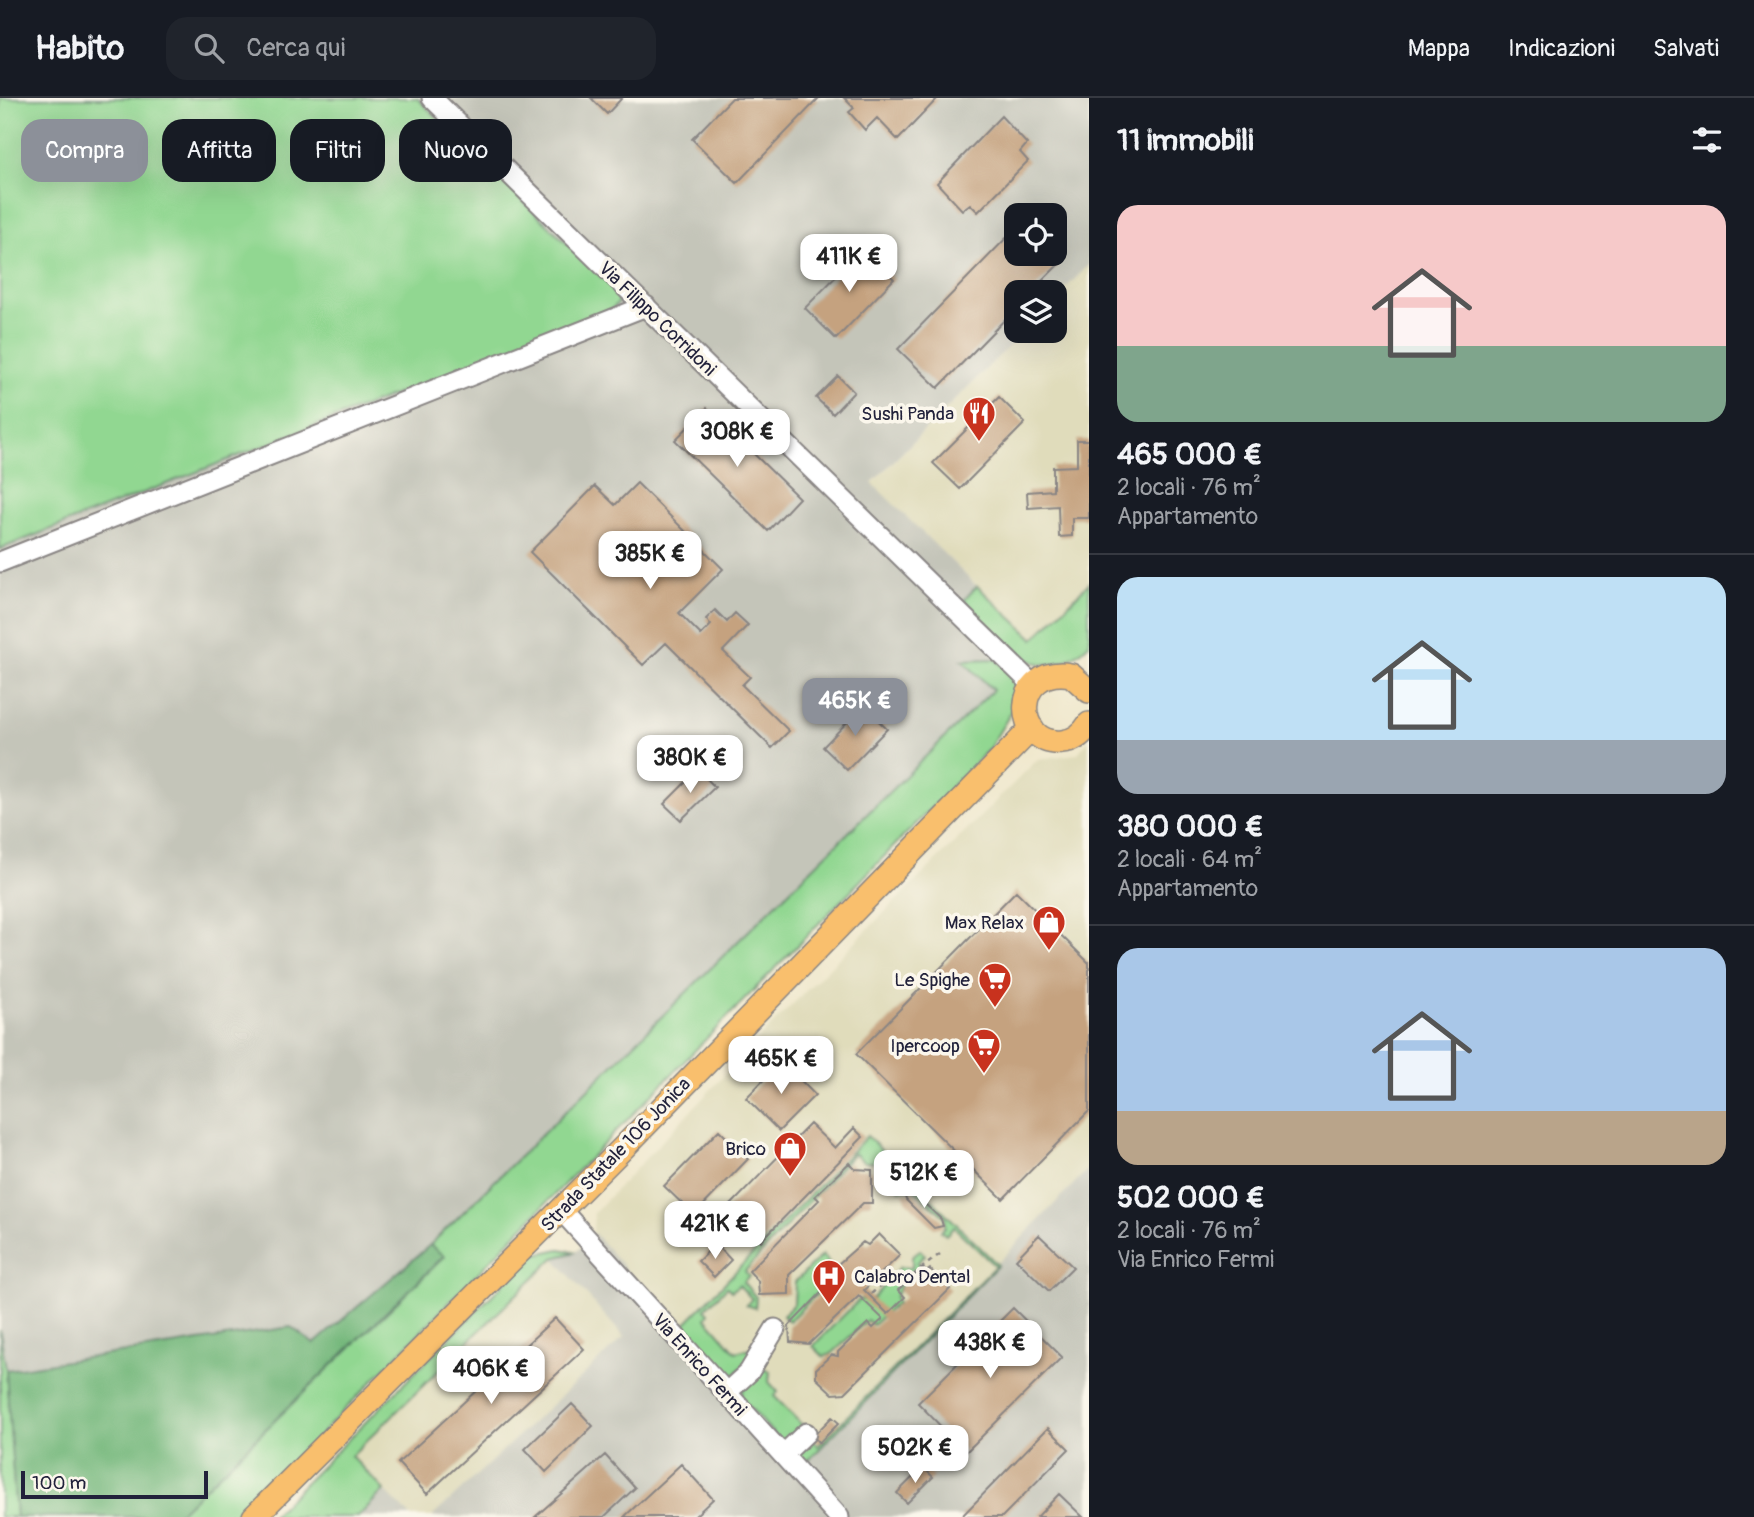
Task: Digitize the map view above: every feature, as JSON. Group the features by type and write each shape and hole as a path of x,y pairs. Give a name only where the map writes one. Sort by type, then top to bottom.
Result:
{"main road":[{"path":"1086,681 1059,673 1047,675 1033,685 1025,701 1025,713 1032,728 1045,739 1055,742 1066,742 1088,730"},
{"name":"Strada Statale 106 Jonica","path":"254,1517 561,1210 1032,728"}],"street":[{"name":"Via Filippo Corridoni","path":"432,98 1033,685"},
{"path":"0,562 646,306"},
{"name":"Via Enrico Fermi","path":"561,1210 839,1517"},
{"path":"726,1393 749,1372 775,1329"},
{"path":"783,1455 806,1433"}],"path":[{"path":"871,1294 886,1281 900,1285 940,1254"}],"shaded area":[{"path":"417,98 1089,98 1089,265 1067,287 1067,280 1004,280 1004,343 1012,343 872,483 977,586 964,601 1026,662 1013,675 963,660 993,689 442,1235 314,1344 291,1327 6,1370 0,1330 0,549 611,310 618,294 503,182 512,182 512,119 439,119"},
{"path":"1089,265 1089,583 1034,640 872,484 1012,343 1067,343 1067,287"},
{"path":"1089,740 1089,1517 358,1517 384,1490 350,1457 554,1258 576,1252 593,1233 594,1213 771,1026 1038,759 1077,754"},
{"path":"1089,1168 1089,1517 432,1517 624,1337 554,1258 576,1252 594,1233 679,1330 801,1428 803,1466"},
{"path":"384,1490 411,1517 358,1517"}],"green space":[{"path":"0,98 417,98 439,119 399,119 399,182 504,182 619,294 618,303 611,310 0,549"},
{"path":"1089,583 1089,644 1070,659 1052,664 1036,663 1020,655 964,600 977,586 1034,639"},
{"path":"995,659 1013,675 1018,701 989,749 240,1517 175,1517 444,1257 430,1245 993,690 962,660"},
{"path":"867,1136 998,1265 803,1466 797,1456 811,1439 818,1446 995,1266 954,1227 946,1235 941,1231 945,1227 945,1217 914,1190 899,1190 900,1175 885,1162 864,1162 854,1153 745,1271 749,1276 743,1282 756,1297 755,1308 746,1305 752,1299 739,1285 732,1291 727,1287 705,1309 709,1313 706,1318 736,1352 754,1347 751,1358 728,1381 679,1330"},
{"path":"430,1245 444,1256 175,1517 16,1517 6,1370 291,1327 314,1344"},
{"path":"560,1249 576,1252 554,1258 351,1456 384,1490 358,1517 271,1517 532,1255"},
{"path":"920,1250 925,1255 917,1263 921,1266 900,1285 895,1298 897,1303 873,1325 867,1320 833,1353 824,1357 813,1346 859,1300 873,1298 900,1267 912,1268 912,1256"},
{"path":"822,1255 836,1270 820,1285 822,1289 789,1321 783,1316 794,1303 795,1282"},
{"path":"0,1330 6,1370 16,1517 0,1517"},
{"path":"759,1368 770,1371 769,1382 778,1392 774,1396 803,1426 787,1440 778,1439 741,1397 743,1389"}],"building":[{"path":"591,98 622,98 607,114"},
{"path":"732,98 819,98 737,183 692,139"},
{"path":"844,98 938,98 898,140 877,118 865,130 849,112 854,108"},
{"path":"1001,116 1027,144 1020,152 1028,161 978,212 970,204 962,210 937,183"},
{"path":"1004,240 1004,266 1057,266 1043,280 1004,280 1004,320 938,388 898,349"},
{"path":"863,249 894,279 836,339 805,308"},
{"path":"838,376 854,392 833,414 816,398"},
{"name":"Sushi Panda","path":"999,397 1025,423 960,489 933,463"},
{"path":"707,408 799,498 768,531 675,440"},
{"path":"1077,440 1089,440 1089,518 1072,518 1072,536 1059,537 1058,506 1028,508 1027,492 1053,490 1053,467 1077,466"},
{"path":"637,483 723,569 679,613 701,635 711,625 706,619 715,610 727,622 735,613 748,625 723,651 750,677 742,685 789,731 772,748 666,643 643,665 530,552 595,486 615,505"},
{"path":"863,706 887,729 847,770 823,747"},
{"path":"698,770 715,787 681,820 664,804"},
{"name":"Le Spighe","path":"1016,891 1089,963 1089,1111 1003,1199 856,1054"},
{"path":"782,1061 815,1095 779,1131 746,1098"},
{"name":"Brico","path":"810,1124 835,1148 854,1128 863,1137 761,1241 728,1208"},
{"path":"719,1130 748,1159 694,1215 664,1186"},
{"path":"849,1163 855,1169 872,1170 872,1203 863,1203 789,1275 789,1294 759,1295 758,1281 749,1271 819,1200 815,1196"},
{"path":"904,1193 913,1193 941,1219 943,1226 934,1228 906,1200"},
{"name":"Calabro Dental","path":"879,1234 900,1255 864,1290 888,1314 905,1297 898,1290 923,1268 926,1272 930,1269 950,1289 845,1393 833,1394 816,1378 816,1369 831,1355 838,1356 838,1352 868,1323 873,1328 883,1319 859,1296 809,1344 790,1342 789,1326 826,1288 824,1285 840,1269 837,1265 863,1242 868,1245"},
{"path":"1039,1235 1073,1267 1049,1291 1016,1259"},
{"path":"716,1244 731,1260 714,1277 698,1261"},
{"path":"1013,1308 1062,1357 966,1452 918,1403"},
{"path":"555,1318 584,1349 427,1494 398,1463"},
{"path":"572,1404 593,1426 546,1472 525,1449"},
{"path":"832,1417 839,1423 819,1443 813,1436"},
{"path":"1048,1428 1069,1449 1002,1517 961,1517"},
{"path":"605,1455 635,1488 604,1517 535,1517"},
{"path":"681,1464 713,1499 694,1517 624,1517"},
{"path":"923,1467 933,1477 907,1503 897,1493"},
{"path":"1059,1494 1083,1517 1037,1517"}],"place":[{"name":"Sushi Panda","path":"979,443"},
{"name":"Max Relax","path":"1049,952"},
{"name":"Le Spighe","path":"995,1009"},
{"name":"Ipercoop","path":"984,1075"},
{"name":"Brico","path":"790,1178"},
{"name":"Calabro Dental","path":"829,1306"}]}
